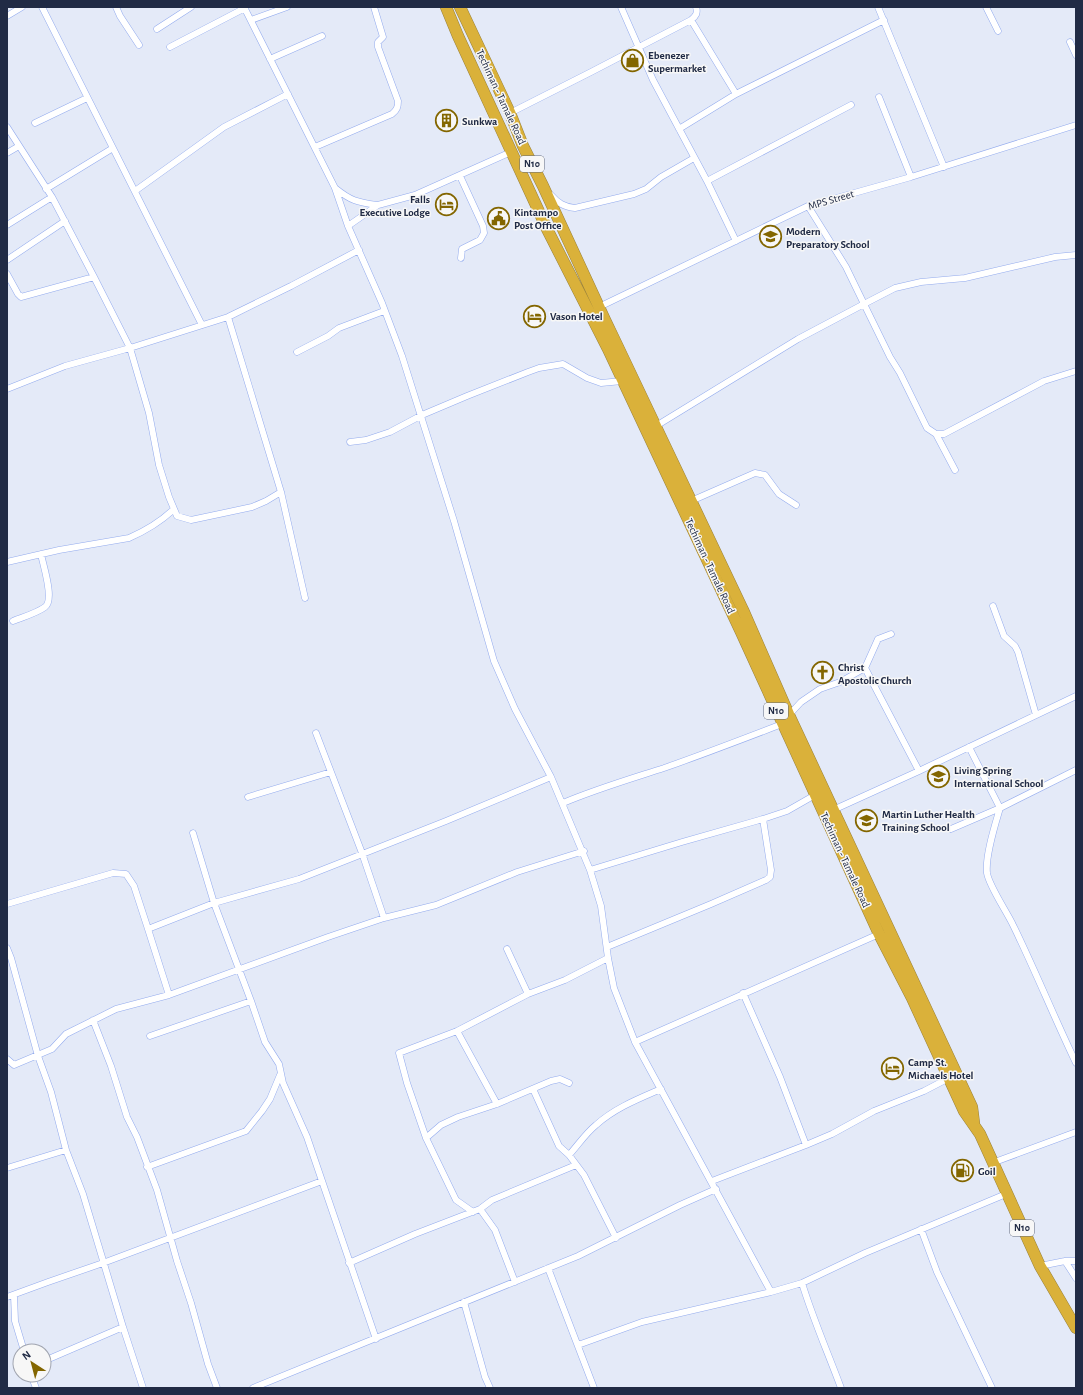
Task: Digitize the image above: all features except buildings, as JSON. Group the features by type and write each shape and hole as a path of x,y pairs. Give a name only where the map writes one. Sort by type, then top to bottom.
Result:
{"highway":[{"name":"Techiman - Tamale Road","path":"446,7 547,229 608,349 741,632 879,934 912,998 964,1111 980,1134 1040,1266 1076,1328"},
{"name":"Techiman - Tamale Road","path":"460,7 510,113 523,146 743,610 789,715 972,1107 974,1124"},
{"path":"511,152 523,146"}],"street":[{"path":"7,16 22,7"},
{"path":"42,7 202,325"},
{"path":"116,7 120,16 139,45"},
{"path":"157,29 191,7"},
{"path":"251,20 286,7"},
{"path":"315,147 392,114 398,107 398,101 378,47 378,42 383,38 374,7"},
{"path":"621,7 653,80 707,181 736,241"},
{"path":"510,113 691,20 696,16 698,11 696,7"},
{"path":"878,7 944,167"},
{"path":"986,7 998,31"},
{"path":"170,47 244,8 335,188 348,226 402,356 454,521 494,661 515,709 551,777 584,851 602,906 608,958 614,988 635,1042 712,1181 771,1292"},
{"path":"691,20 736,94"},
{"path":"679,129 736,94 884,20"},
{"path":"270,59 322,36"},
{"path":"1070,42 1076,54"},
{"path":"135,191 224,127 288,94"},
{"path":"879,97 912,177"},
{"path":"35,123 87,98"},
{"path":"707,181 851,105"},
{"name":"MPS Street","path":"599,307 808,206 912,177 1076,124"},
{"path":"7,127 52,197 130,348 149,413 159,465 176,516 191,520 252,507 281,492"},
{"path":"7,153 19,146"},
{"path":"46,189 113,148"},
{"path":"348,226 378,205 415,195 511,152"},
{"path":"543,186 558,203 567,207 575,208 634,194 646,189 661,177 694,158"},
{"path":"460,176 484,233 480,240 462,249 461,258"},
{"path":"335,188 358,203 378,205"},
{"path":"7,225 52,197"},
{"path":"808,206 846,267 927,428 936,434 955,470"},
{"path":"7,260 65,221"},
{"path":"7,389 65,366 130,348 228,317 291,286 358,250"},
{"path":"656,426 798,339 895,288 921,282 965,278 1055,257 1076,255"},
{"path":"7,274 21,297 94,277"},
{"path":"297,352 328,336 339,328 384,311"},
{"path":"228,317 281,492 305,598"},
{"path":"350,442 366,440 384,434 467,396 539,368 563,364 586,378 601,383 622,381"},
{"path":"936,434 944,434 1044,382 1076,371"},
{"path":"691,501 755,473 764,475 779,494 796,505"},
{"path":"7,562 91,544 129,538 140,534 161,521 173,510"},
{"path":"13,621 45,607 48,602 49,593 41,554"},
{"path":"993,606 1004,636 1015,646 1018,652 1036,715"},
{"path":"789,715 801,702 820,689 840,682 865,668 878,639 891,634"},
{"path":"865,668 919,771"},
{"path":"833,810 969,748 1076,696"},
{"path":"563,803 587,793 666,767 782,724"},
{"path":"316,733 362,853 384,918"},
{"path":"969,748 1000,808 990,843 987,871 988,878 1007,911 1032,962 1060,1030 1076,1063"},
{"path":"952,829 1000,808 1076,770"},
{"path":"248,797 331,772"},
{"path":"148,929 214,903 299,879 446,821 551,777"},
{"path":"590,870 682,842 763,820 787,810 815,795"},
{"path":"607,947 770,877 771,870 763,820"},
{"path":"193,833 214,903 265,1042 279,1064 280,1075 307,1137 376,1338"},
{"path":"7,1059 14,1065 38,1056 52,1048 66,1034 116,1009 169,995 384,918 436,905 517,872 584,851"},
{"path":"7,904 113,873 126,874 134,886 169,995"},
{"path":"635,1042 879,934"},
{"path":"7,948 38,1056 51,1092 66,1150 84,1194 142,1388"},
{"path":"507,949 528,994"},
{"path":"473,1212 456,1200 426,1138 407,1083 399,1053 457,1031 528,994 565,980 608,958"},
{"path":"743,994 780,1076 806,1145"},
{"path":"150,1036 251,1001"},
{"path":"93,1020 111,1066 125,1112 137,1137 161,1203 208,1364 217,1388"},
{"path":"457,1031 497,1104"},
{"path":"148,1167 246,1131 270,1099 280,1075"},
{"path":"712,1181 832,1134 874,1111 924,1091 949,1078"},
{"path":"426,1138 442,1125 458,1117 497,1104 551,1081 560,1079 568,1083"},
{"path":"533,1089 559,1146 569,1155 584,1175 616,1238"},
{"path":"569,1155 594,1126 606,1116 627,1103 661,1089"},
{"path":"992,1163 1076,1132"},
{"path":"7,1168 66,1150"},
{"path":"350,1263 415,1234 480,1209 492,1200 576,1165"},
{"path":"7,1297 104,1264 322,1181"},
{"path":"253,1388 578,1256 680,1205 716,1189"},
{"path":"578,1345 642,1322 771,1292 802,1283 865,1253 1006,1194"},
{"path":"480,1209 495,1230 516,1282"},
{"path":"921,1230 937,1272 992,1388"},
{"path":"1065,1261 1076,1278"},
{"path":"1040,1266 1065,1261 1076,1261"},
{"path":"548,1268 594,1388"},
{"path":"802,1283 811,1311 841,1388"},
{"path":"14,1295 15,1321 22,1343"},
{"path":"464,1302 485,1377 490,1388"},
{"path":"52,1358 123,1327"}],"place":[{"name":"Ebenezer Supermarket","path":"633,61"},
{"name":"Sunkwa","path":"446,121"},
{"name":"Falls Executive Lodge","path":"446,205"},
{"name":"Kintampo Post Office","path":"498,218"},
{"name":"Modern Preparatory School","path":"770,237"},
{"name":"Vason Hotel","path":"534,316"},
{"name":"Christ Apostolic Church","path":"822,673"},
{"name":"Living Spring International School","path":"939,776"},
{"name":"Martin Luther Health Training School","path":"867,820"},
{"name":"Camp St. Michaels Hotel","path":"892,1068"},
{"name":"Goil","path":"963,1171"}]}
